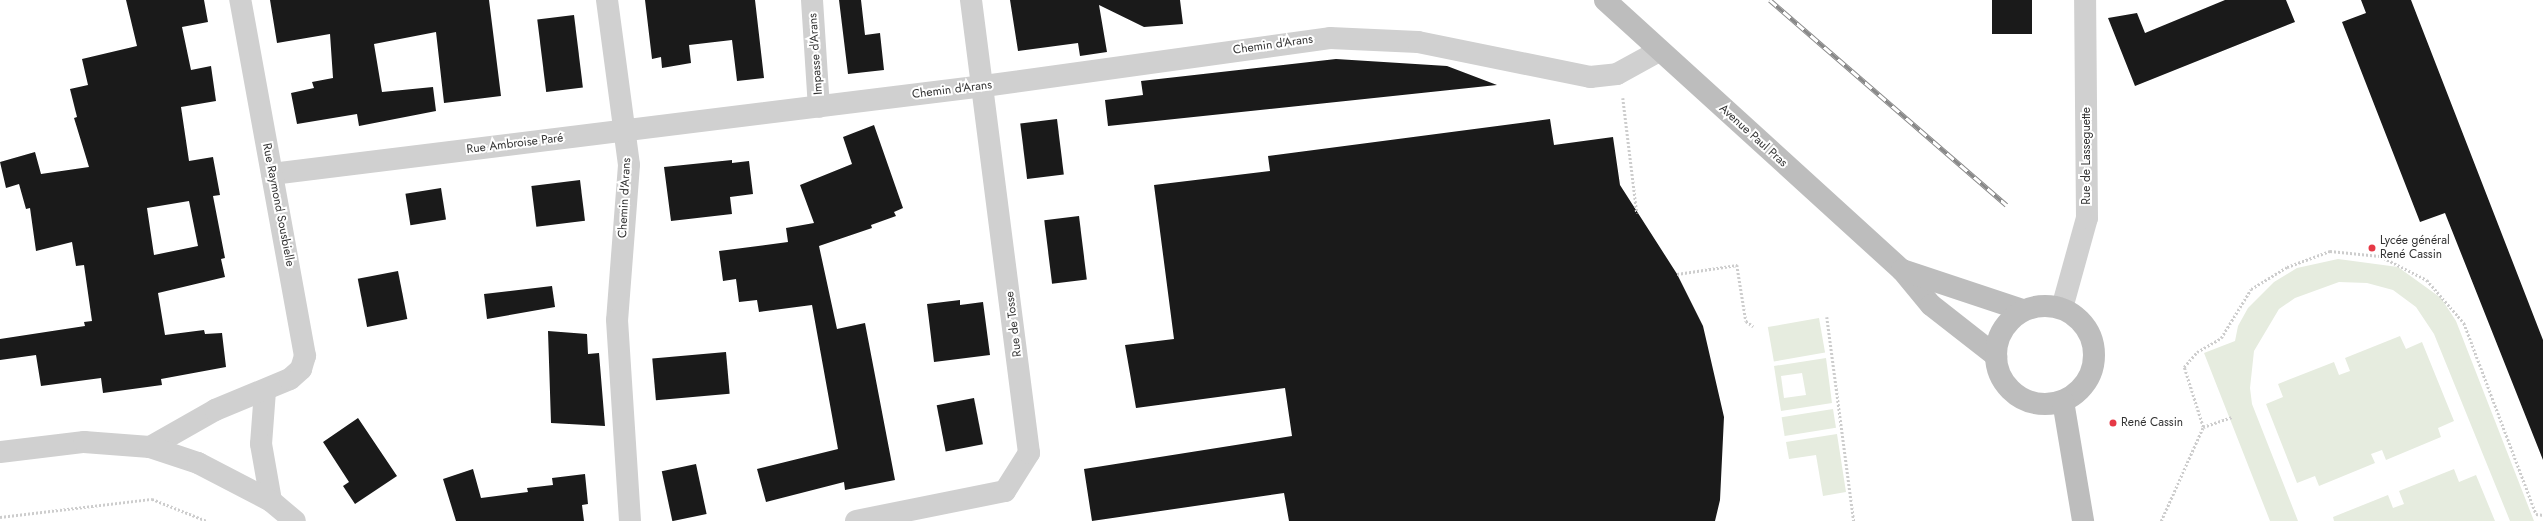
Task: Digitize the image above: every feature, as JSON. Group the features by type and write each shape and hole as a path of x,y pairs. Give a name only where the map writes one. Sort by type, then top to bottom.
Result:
{"street":[{"name":"Rue Raymond Sousbielle","path":"150,447 216,410 265,391 290,379 301,369 305,356 240,0"},
{"path":"607,0 626,131"},
{"name":"Impasse d'Arans","path":"812,0 819,107"},
{"name":"Rue de Tosse","path":"856,521 1005,491 1029,453 984,86 971,0"},
{"name":"Avenue Paul Pras","path":"1605,0 1659,51 1902,270 1931,305 1996,356"},
{"name":"Rue de Lasseguette","path":"2062,308 2087,218 2085,0"},
{"name":"Chemin d'Arans","path":"630,521 617,320 629,164 626,131 984,86 1330,38 1418,42 1590,77 1617,74 1659,51"},
{"name":"Rue Ambroise Paré","path":"272,174 626,131"},
{"name":"Avenue Paul Pras","path":"1902,270 2022,310"},
{"path":"2049,305 2062,308 2077,316 2088,330 2094,346 2088,379 2078,392 2063,401 2038,404 2014,394 1998,370 1996,356 2003,329 2022,310 2049,305"},
{"path":"265,391 261,444 271,501"},
{"path":"2063,401 2083,521"},
{"path":"0,452 84,442 150,447 198,462 271,501 295,521"}],"path":[{"path":"1623,95 1638,213"},
{"path":"2161,521 2203,427 2184,367 2197,352 2221,338 2251,289 2287,267 2330,251 2380,256 2427,280 2464,322 2536,514 2543,515"},
{"path":"1677,274 1737,265 1746,321 1753,326"},
{"path":"1827,317 1854,521"},
{"path":"2203,427 2232,417"},
{"path":"0,517 152,499 207,521"}],"shaded area":[{"path":"2338,259 2398,267 2441,298 2456,321 2534,521 2510,521 2434,334 2416,307 2393,290 2367,283 2339,282 2295,298 2279,309 2254,351 2250,388 2252,404 2298,521 2270,521 2204,353 2235,341 2238,326 2248,308 2274,282 2297,268"},
{"path":"1819,318 1825,352 1774,361 1768,327"},
{"path":"2400,336 2406,349 2422,342 2454,421 2438,428 2441,437 2386,460 2382,450 2371,454 2375,463 2319,486 2315,476 2297,483 2266,404 2283,397 2278,384 2334,362 2339,375 2350,371 2345,358"},
{"path":"1826,358 1832,403 1781,411 1774,366","holes":["1802,373 1806,395 1784,398 1781,376"]},
{"path":"1833,409 1836,428 1785,436 1782,417"},
{"path":"1837,434 1846,492 1823,496 1816,455 1789,459 1786,442"},
{"path":"2454,469 2459,482 2476,475 2495,521 2334,521 2333,517 2388,495 2393,508 2404,504 2399,491"}],"building":[{"path":"126,0 204,0 208,22 182,27 191,70 211,66 216,101 181,107 189,161 213,157 220,195 213,196 225,258 221,259 225,277 158,293 165,335 204,330 205,334 222,333 226,367 161,379 162,385 103,393 101,378 41,386 36,355 0,360 0,339 85,326 84,322 92,321 84,265 76,266 72,242 36,251 30,208 26,209 19,184 6,188 0,162 35,152 41,174 89,167 74,118 77,117 70,89 88,85 82,59 137,46","holes":["189,201 198,246 154,255 147,208"]},
{"path":"270,0 489,0 501,96 444,103 436,32 374,44 382,92 433,87 436,111 359,126 357,114 297,124 291,93 314,88 312,82 333,78 330,34 277,43"},
{"path":"645,0 755,0 764,78 737,81 732,40 689,45 691,63 662,68 661,57 652,59"},
{"path":"839,0 861,0 865,35 880,33 884,70 848,74"},
{"path":"1010,0 1180,0 1183,24 1144,27 1099,5 1107,52 1080,56 1078,43 1018,51"},
{"path":"1992,0 2032,0 2032,34 1992,34"},
{"path":"2225,0 2286,0 2295,22 2135,86 2108,18 2137,13 2145,33"},
{"path":"2361,0 2411,0 2543,340 2543,460 2445,213 2420,222 2342,22 2366,13"},
{"path":"574,15 583,87 546,92 537,20"},
{"path":"1336,59 1447,66 1497,85 1108,126 1105,100 1143,95 1141,81"},
{"path":"1057,119 1064,175 1027,179 1020,124"},
{"path":"1550,119 1554,145 1613,137 1620,185 1677,274 1703,326 1724,417 1720,500 1715,521 1289,521 1284,493 1092,521 1084,469 1292,436 1285,388 1136,408 1125,345 1174,339 1154,185 1270,171 1268,156"},
{"path":"874,125 903,208 894,212 896,216 871,225 872,228 819,246 837,329 865,323 895,480 845,490 844,482 766,502 757,469 838,449 812,305 759,312 757,300 739,302 736,279 723,281 719,251 788,242 786,228 814,223 800,185 852,164 843,137"},
{"path":"732,160 732,163 749,161 753,194 730,197 732,214 671,221 664,167"},
{"path":"580,180 585,221 536,227 531,186"},
{"path":"441,188 446,220 410,225 405,194"},
{"path":"1079,216 1087,280 1052,284 1044,220"},
{"path":"398,271 407,319 367,327 358,279"},
{"path":"552,286 555,307 487,319 484,294"},
{"path":"960,300 960,305 983,302 990,355 934,362 927,304"},
{"path":"548,331 587,334 588,354 599,353 605,426 551,423"},
{"path":"726,352 730,394 656,400 652,358"},
{"path":"974,398 983,444 946,451 937,405"},
{"path":"358,418 397,476 355,504 343,486 349,482 323,442"},
{"path":"696,464 707,514 672,521 662,471"},
{"path":"473,469 481,498 528,492 527,488 553,485 552,478 585,474 588,504 582,505 584,521 456,521 443,479"}],"railway":[{"path":"1770,0 2007,205"}],"place":[{"name":"Lycée général René Cassin","path":"2372,248"},
{"name":"René Cassin","path":"2113,423"}]}
